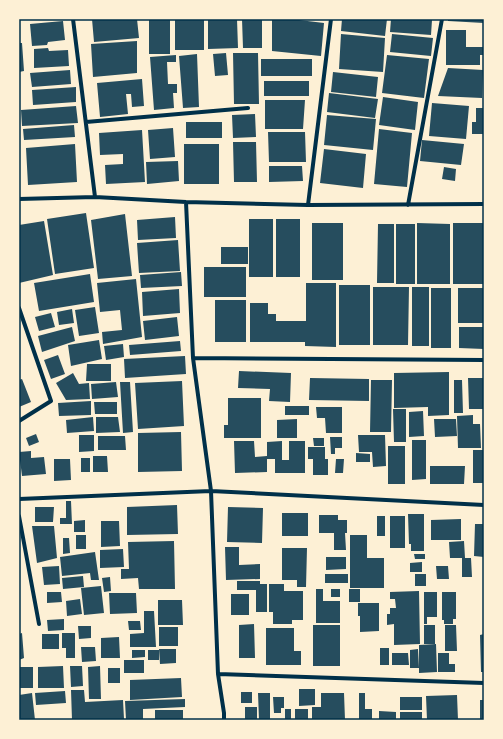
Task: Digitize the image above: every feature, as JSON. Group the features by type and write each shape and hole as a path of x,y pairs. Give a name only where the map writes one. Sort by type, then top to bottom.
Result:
{"street":[{"path":"73,19 95,197"},
{"path":"308,205 331,19"},
{"path":"408,205 442,19"},
{"path":"86,122 248,108"},
{"path":"19,199 95,197 186,202 308,205 484,204"},
{"path":"186,202 193,358 211,491 218,674 224,720"},
{"path":"19,308 51,401 19,421"},
{"path":"193,358 484,360"},
{"path":"19,499 211,491 484,505"},
{"path":"19,516 39,624"},
{"path":"218,674 484,683"}],"building":[{"path":"92,19 137,19 139,38 94,42"},
{"path":"149,19 170,19 170,54 149,54"},
{"path":"175,19 204,19 204,50 175,50"},
{"path":"208,19 237,19 238,48 208,49"},
{"path":"242,19 262,19 262,48 243,48"},
{"path":"272,19 291,19 324,23 321,56 272,51"},
{"path":"342,19 387,19 385,36 341,31"},
{"path":"391,19 432,20 431,35 390,32"},
{"path":"448,19 484,19 484,23 448,21"},
{"path":"63,21 65,40 48,42 47,45 32,46 30,24"},
{"path":"446,30 466,30 466,47 484,47 484,55 480,55 480,65 446,65"},
{"path":"341,34 385,38 383,72 339,69"},
{"path":"392,34 433,38 431,56 390,52"},
{"path":"137,41 137,73 93,77 91,44"},
{"path":"19,43 22,43 24,71 19,72"},
{"path":"48,48 49,51 68,50 69,66 34,68 34,49"},
{"path":"226,53 228,75 215,76 213,54"},
{"path":"233,53 258,53 259,104 234,104"},
{"path":"197,54 199,107 183,108 179,56"},
{"path":"176,55 176,62 167,62 168,84 177,84 177,93 173,93 174,108 154,110 150,57"},
{"path":"387,55 429,59 424,98 382,93"},
{"path":"261,59 312,59 312,76 261,76"},
{"path":"448,68 483,70 482,98 438,96"},
{"path":"70,70 71,84 32,87 30,73"},
{"path":"333,72 378,77 376,97 331,92"},
{"path":"142,79 144,106 132,107 131,94 126,94 128,114 100,117 97,83"},
{"path":"264,81 309,81 309,96 264,96"},
{"path":"76,87 76,102 33,105 32,90"},
{"path":"329,93 378,99 375,118 327,112"},
{"path":"383,97 418,102 415,130 379,125"},
{"path":"265,100 305,100 303,129 265,129"},
{"path":"432,103 469,106 466,139 429,136"},
{"path":"76,106 78,123 22,126 21,110"},
{"path":"476,108 484,108 484,134 472,134 472,122 476,122"},
{"path":"255,114 256,137 233,138 232,115"},
{"path":"327,115 376,119 373,150 324,145"},
{"path":"186,122 222,122 222,138 186,138"},
{"path":"74,125 75,137 24,140 23,129"},
{"path":"173,128 175,157 150,159 148,130"},
{"path":"379,129 412,133 407,187 374,184"},
{"path":"142,130 145,182 106,184 105,165 123,164 123,154 100,155 99,133"},
{"path":"268,132 305,132 306,162 269,162"},
{"path":"422,140 464,144 461,165 420,161"},
{"path":"233,142 256,142 257,182 234,182"},
{"path":"75,144 77,182 28,185 26,148"},
{"path":"184,144 219,144 219,184 184,184"},
{"path":"324,149 366,154 363,188 320,183"},
{"path":"178,161 179,181 147,184 146,162"},
{"path":"269,166 302,166 303,181 269,182"},
{"path":"444,167 456,169 455,181 442,179"},
{"path":"86,213 94,268 55,274 47,219"},
{"path":"125,214 132,276 98,279 91,220"},
{"path":"175,217 176,238 138,240 137,220"},
{"path":"249,219 273,219 273,277 249,277"},
{"path":"276,219 300,219 300,277 276,277"},
{"path":"44,221 53,275 19,283 19,225"},
{"path":"312,223 343,223 343,280 312,280"},
{"path":"417,223 450,224 450,284 417,284"},
{"path":"453,223 484,223 484,284 453,284"},
{"path":"378,224 394,224 394,283 377,283"},
{"path":"396,224 415,224 415,284 396,284"},
{"path":"178,240 180,271 139,273 137,243"},
{"path":"221,247 248,247 248,264 221,264"},
{"path":"204,267 246,267 246,297 204,297"},
{"path":"181,272 182,286 141,288 140,275"},
{"path":"90,274 94,302 39,311 34,283"},
{"path":"136,279 142,337 103,344 102,332 122,330 120,310 100,312 97,283"},
{"path":"306,283 336,283 336,347 305,346 305,342 250,342 250,303 268,303 268,314 276,314 276,321 306,321"},
{"path":"339,285 370,285 370,345 339,345"},
{"path":"373,287 409,287 408,345 373,345"},
{"path":"412,287 429,287 429,346 412,346"},
{"path":"431,288 451,288 451,348 431,348"},
{"path":"458,288 484,288 484,323 458,323"},
{"path":"179,289 180,313 143,316 142,292"},
{"path":"215,300 246,300 246,342 215,342"},
{"path":"95,307 99,333 79,336 75,310"},
{"path":"72,309 74,323 59,325 57,312"},
{"path":"51,313 55,327 39,331 35,317"},
{"path":"177,317 179,336 145,340 143,321"},
{"path":"72,327 75,341 42,352 38,336"},
{"path":"459,327 484,327 484,349 459,348"},
{"path":"99,340 102,359 71,366 68,345"},
{"path":"180,341 181,351 130,355 129,345"},
{"path":"123,344 124,357 106,360 104,346"},
{"path":"58,355 65,374 51,379 44,360"},
{"path":"185,356 186,374 125,378 124,359"},
{"path":"87,364 111,364 111,381 86,381"},
{"path":"239,371 291,373 290,402 269,401 270,389 238,388"},
{"path":"449,372 449,415 428,416 428,407 394,408 394,373"},
{"path":"73,373 79,384 89,383 90,399 66,400 56,383"},
{"path":"310,378 369,379 369,401 309,400"},
{"path":"468,378 484,378 484,409 469,409"},
{"path":"22,379 31,402 19,407 19,380"},
{"path":"371,380 392,380 391,432 370,432"},
{"path":"454,380 462,380 463,413 454,413"},
{"path":"182,381 184,426 138,429 135,383"},
{"path":"116,382 118,397 92,399 91,384"},
{"path":"120,382 130,382 133,432 123,433"},
{"path":"228,398 261,398 261,438 224,438 224,425 228,425"},
{"path":"91,401 91,415 59,416 58,403"},
{"path":"94,402 117,402 117,414 95,414"},
{"path":"285,406 309,406 309,415 285,415"},
{"path":"316,407 342,407 342,433 326,433 325,418 317,418"},
{"path":"393,409 406,409 406,442 394,442"},
{"path":"423,411 424,436 409,437 409,412"},
{"path":"473,415 473,424 480,424 481,448 458,448 457,416"},
{"path":"93,417 94,431 67,433 66,420"},
{"path":"96,417 118,417 120,432 96,433"},
{"path":"297,419 297,438 277,438 277,420"},
{"path":"434,419 456,419 457,436 435,437"},
{"path":"181,432 182,471 138,472 138,433"},
{"path":"36,434 39,442 29,446 26,438"},
{"path":"79,435 94,435 94,451 79,452"},
{"path":"358,435 385,435 386,466 373,467 372,452 359,452"},
{"path":"98,436 125,436 126,450 98,450"},
{"path":"330,437 342,437 342,448 335,448 335,454 331,454"},
{"path":"313,438 324,438 324,446 314,446"},
{"path":"412,440 426,440 426,479 412,480"},
{"path":"234,441 254,441 255,457 267,456 267,442 282,441 282,460 289,460 289,441 305,441 305,473 275,473 275,459 267,459 267,472 235,473"},
{"path":"388,446 405,446 405,484 388,484"},
{"path":"308,447 325,447 325,459 328,459 328,475 313,475 313,459 308,459"},
{"path":"473,450 484,450 484,483 473,483"},
{"path":"31,451 31,458 44,457 46,474 22,476 19,452"},
{"path":"356,453 370,454 370,462 356,462"},
{"path":"93,456 107,456 108,472 93,472"},
{"path":"81,458 90,458 90,472 81,472"},
{"path":"54,459 70,459 71,480 54,481"},
{"path":"336,459 344,459 343,473 335,473"},
{"path":"430,466 465,466 464,484 430,484"},
{"path":"66,501 71,501 72,524 60,524 60,518 66,518"},
{"path":"177,505 178,534 127,535 127,507"},
{"path":"35,507 54,507 53,522 35,522"},
{"path":"228,507 263,508 262,543 227,542"},
{"path":"282,513 308,513 308,536 282,536"},
{"path":"408,514 424,514 424,551 411,551 411,544 409,544"},
{"path":"319,515 338,515 338,520 347,520 347,533 345,533 346,550 334,550 334,533 319,533"},
{"path":"377,516 385,516 385,536 377,536"},
{"path":"390,516 405,516 405,548 390,548"},
{"path":"461,519 461,540 431,540 431,520"},
{"path":"85,520 85,532 74,532 74,521"},
{"path":"101,521 119,521 120,546 101,547"},
{"path":"475,524 484,524 484,557 474,556"},
{"path":"32,526 54,526 57,558 37,563"},
{"path":"76,535 86,535 86,549 76,549"},
{"path":"350,535 367,535 367,558 384,558 384,588 350,588"},
{"path":"63,538 69,538 70,553 63,554"},
{"path":"174,541 175,589 139,589 138,578 121,579 121,569 129,569 128,542"},
{"path":"464,541 465,558 471,558 472,577 462,577 462,558 450,558 449,542"},
{"path":"225,547 239,547 239,565 260,564 260,579 226,580"},
{"path":"282,548 307,548 306,587 297,587 297,580 282,580"},
{"path":"123,549 124,567 100,568 100,550"},
{"path":"95,552 99,580 91,580 90,573 62,576 60,557"},
{"path":"414,554 425,554 425,559 415,559"},
{"path":"326,557 346,557 346,569 326,570"},
{"path":"422,562 422,572 410,572 410,563"},
{"path":"59,566 60,584 44,585 42,567"},
{"path":"436,566 448,566 449,579 437,579"},
{"path":"325,574 348,574 348,583 325,583"},
{"path":"415,574 426,574 426,586 415,586"},
{"path":"83,576 84,587 63,589 62,578"},
{"path":"110,577 111,591 104,592 102,578"},
{"path":"237,581 260,581 260,584 267,584 267,612 256,612 256,590 237,590"},
{"path":"269,584 284,584 284,591 303,591 303,620 292,620 292,624 273,624 273,612 269,612"},
{"path":"101,586 104,613 84,615 81,588"},
{"path":"316,589 323,589 323,601 340,601 340,623 316,623"},
{"path":"331,589 340,589 340,597 331,597"},
{"path":"349,589 360,589 360,602 349,602"},
{"path":"419,591 420,644 394,645 394,624 387,625 387,614 390,614 390,608 396,608 395,599 390,599 390,592"},
{"path":"47,592 61,592 62,602 47,603"},
{"path":"424,592 437,592 437,617 427,617 427,624 424,624"},
{"path":"442,592 456,592 456,619 453,619 453,624 444,624 444,620 442,620"},
{"path":"109,593 136,593 137,613 110,614"},
{"path":"231,594 249,594 249,615 231,615"},
{"path":"80,599 82,614 67,616 66,601"},
{"path":"158,600 182,600 183,625 158,625"},
{"path":"358,603 379,603 379,631 360,632"},
{"path":"144,611 154,611 156,647 130,647 130,634 144,633"},
{"path":"64,619 64,630 48,631 47,620"},
{"path":"128,621 140,621 141,630 129,630"},
{"path":"254,624 255,658 239,658 239,625"},
{"path":"313,625 340,625 340,666 313,666"},
{"path":"424,625 435,625 435,644 424,644"},
{"path":"445,625 456,625 457,651 445,651"},
{"path":"78,626 91,626 91,638 79,639"},
{"path":"159,627 178,627 178,646 159,646"},
{"path":"266,628 294,628 294,651 301,651 301,665 266,665"},
{"path":"22,633 24,658 19,660 19,634"},
{"path":"62,633 75,633 75,658 66,658 66,648 62,648"},
{"path":"42,634 59,634 59,649 42,649"},
{"path":"484,634 484,672 481,672 480,635"},
{"path":"119,637 120,658 101,658 101,638"},
{"path":"436,644 437,672 419,673 419,645"},
{"path":"81,647 95,647 96,661 82,662"},
{"path":"380,648 389,648 389,665 380,665"},
{"path":"159,649 176,649 176,663 160,664"},
{"path":"418,649 419,668 410,668 410,650"},
{"path":"132,650 145,650 145,657 132,658"},
{"path":"148,650 159,650 159,660 148,660"},
{"path":"392,653 408,653 409,665 392,665"},
{"path":"438,653 449,653 449,664 455,664 455,672 438,672"},
{"path":"124,660 144,660 144,673 124,673"},
{"path":"63,666 64,688 38,688 38,667"},
{"path":"70,666 82,666 83,686 71,687"},
{"path":"100,666 101,699 89,699 88,667"},
{"path":"19,667 33,667 33,688 19,688"},
{"path":"108,668 120,668 120,683 108,683"},
{"path":"181,678 182,697 130,700 130,680"},
{"path":"299,689 315,689 315,705 299,706"},
{"path":"71,690 84,690 85,702 123,700 124,719 72,720"},
{"path":"65,691 66,703 36,705 35,693"},
{"path":"241,692 252,692 252,703 241,703"},
{"path":"32,693 35,720 19,720 19,695"},
{"path":"258,693 270,693 270,720 259,720"},
{"path":"321,693 344,693 345,720 312,720 312,707 321,707"},
{"path":"359,693 365,693 365,709 372,709 372,720 359,720"},
{"path":"457,695 458,720 427,720 426,696"},
{"path":"273,697 284,697 284,708 281,708 281,713 274,713"},
{"path":"400,697 422,697 422,710 400,710"},
{"path":"185,699 185,707 143,709 143,720 126,720 125,701"},
{"path":"480,700 484,700 484,720 480,720"},
{"path":"245,707 257,707 257,720 245,720"},
{"path":"285,709 291,709 291,720 285,720"},
{"path":"295,709 308,709 308,720 295,720"},
{"path":"155,710 183,710 183,720 155,720"},
{"path":"379,711 396,712 396,720 379,720"},
{"path":"400,712 422,712 422,720 400,720"}]}
